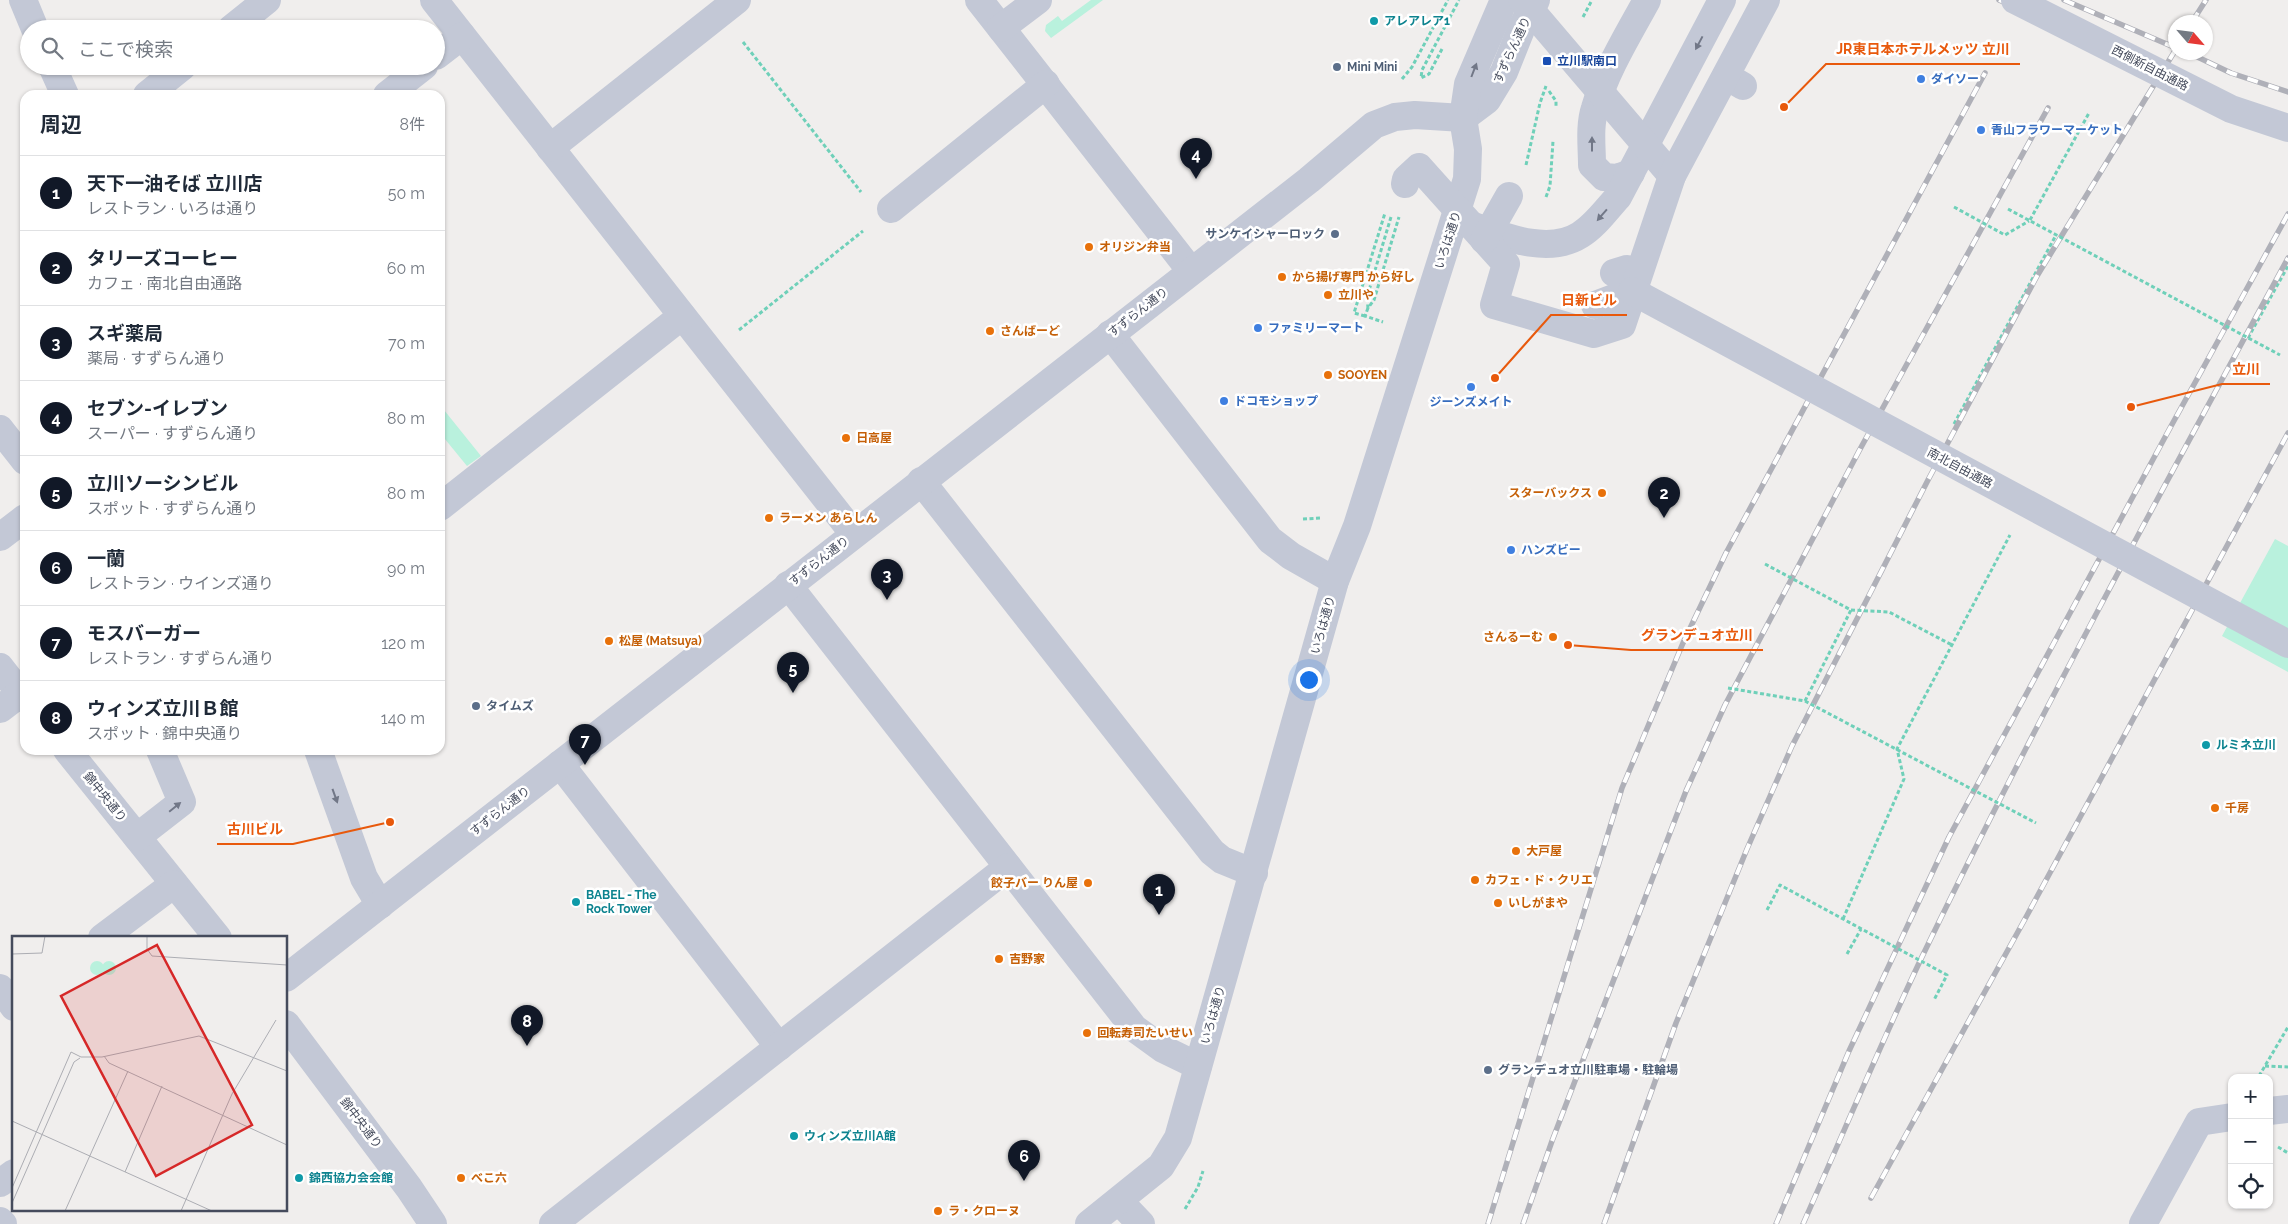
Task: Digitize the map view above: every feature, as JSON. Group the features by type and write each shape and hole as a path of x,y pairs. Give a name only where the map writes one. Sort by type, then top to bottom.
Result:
{"street":[{"path":"23,0 31,20"},
{"path":"242,20 268,0"},
{"path":"434,0 854,534"},
{"path":"979,0 1191,271"},
{"path":"1001,28 1038,0"},
{"path":"1463,118 1468,84 1504,0"},
{"path":"1522,0 1672,176"},
{"name":"すずらん通り","path":"288,976 1308,180 1374,124 1395,117 1415,115 1463,118 1487,100 1504,72 1522,27 1536,0"},
{"path":"1631,172 1618,178 1604,177 1592,166 1594,109 1608,73 1647,0"},
{"path":"1454,220 1513,240 1536,244 1557,242 1579,236 1596,222 1618,197 1722,0"},
{"path":"1399,194 1406,179 1419,167 1506,264 1494,305 1594,334 1622,325 1623,282 1672,176 1734,81 1766,0"},
{"name":"西側新自由通路","path":"2015,0 2231,109 2288,128"},
{"path":"550,148 729,6"},
{"path":"445,49 462,36"},
{"path":"56,75 62,90"},
{"path":"153,90 172,75"},
{"path":"393,90 413,75"},
{"path":"891,209 1046,84"},
{"name":"いろは通り","path":"1089,1224 1161,1166 1178,1138 1336,581 1357,526 1467,179 1468,149 1463,118"},
{"path":"1484,240 1509,196"},
{"path":"1595,305 1623,282"},
{"name":"南北自由通路","path":"1623,282 2026,504 2288,644"},
{"path":"445,503 682,316"},
{"path":"1110,334 1270,540 1291,556 1336,581"},
{"path":"0,429 20,455"},
{"path":"921,481 1212,852 1222,860 1254,873"},
{"path":"0,537 20,522"},
{"path":"788,585 1134,1028 1163,1049 1198,1066"},
{"path":"0,667 15,700"},
{"name":"錦中央通り","path":"70,755 216,936"},
{"path":"137,837 182,802 162,755"},
{"path":"320,755 364,878 380,905"},
{"path":"560,764 779,1047"},
{"path":"553,1224 1008,867"},
{"path":"105,936 174,884"},
{"name":"錦中央通り","path":"288,1027 409,1188 433,1224"},
{"path":"2273,1111 2288,1109"},
{"path":"2143,1224 2199,1122 2228,1117"},
{"path":"0,1183 12,1174"},
{"path":"1119,1200 1141,1224"},
{"path":"0,1221 3,1224"}],"path":[{"path":"1399,83 1412,66 1448,0"},
{"path":"1428,74 1422,78 1422,70 1459,0"},
{"path":"729,6 862,193"},
{"path":"1509,196 1529,161 1540,103 1546,86"},
{"path":"1954,207 2005,235 2030,220 2089,113"},
{"path":"1368,308 1366,297 1399,194"},
{"path":"1365,316 1374,300 1399,194"},
{"path":"1383,322 1354,313 1399,194"},
{"path":"2008,208 2280,355"},
{"path":"711,353 865,229"},
{"path":"1938,456 2056,235"},
{"path":"2248,338 2288,266"},
{"path":"1384,331 1383,322 1386,312"},
{"path":"1843,919 1904,779 1898,749 2026,504"},
{"path":"1303,520 1321,518 1326,513"},
{"path":"1765,564 1851,610 1889,612 1952,645"},
{"path":"1805,701 1851,610"},
{"path":"1728,688 1805,701 2036,823"},
{"path":"1767,910 1780,886 1843,919 1947,976 1934,1000"},
{"path":"1847,954 1861,929"},
{"path":"2260,1074 2288,1027"},
{"path":"2265,1066 2288,1067"}],"green space":[{"path":"1091,0 1103,0 1051,38 1045,31 1046,25 1058,16 1062,21"},
{"path":"445,411 481,456 467,466 445,439"},
{"path":"2275,539 2288,546 2288,672 2222,636"}],"railway":[{"path":"1999,0 2218,95 2288,120"},
{"path":"2064,0 2168,45"},
{"path":"2196,15 2206,0"},
{"path":"1604,1224 1676,1023 1747,849 1792,746 1928,480 2037,276 2169,60"},
{"path":"2204,60 2231,73 2288,92"},
{"path":"1488,1224 1622,788 1683,643 1726,553 1985,73"},
{"path":"1523,1224 1552,1141 1686,791 1725,705 1859,451 2048,108"},
{"path":"1776,1224 1849,1051 1949,837 2288,214"},
{"path":"1803,1224 1920,961 2008,783 2100,607 2288,258"},
{"path":"1871,1198 2025,919 2288,433"}],"place":[{"name":"アレアレア1","path":"1374,21"},
{"name":"立川駅南口","path":"1547,61"},
{"name":"Mini Mini","path":"1337,67"},
{"name":"ダイソー","path":"1921,79"},
{"name":"JR東日本ホテルメッツ 立川","path":"1784,107"},
{"name":"青山フラワーマーケット","path":"1981,130"},
{"name":"セブン-イレブン","path":"1196,179"},
{"name":"サンケイシャーロック","path":"1335,234"},
{"name":"オリジン弁当","path":"1089,247"},
{"name":"から揚げ専門 から好し","path":"1282,277"},
{"name":"立川や","path":"1328,295"},
{"name":"ファミリーマート","path":"1258,328"},
{"name":"さんばーど","path":"990,331"},
{"name":"SOOYEN","path":"1328,375"},
{"name":"日新ビル","path":"1495,378"},
{"name":"ジーンズメイト","path":"1471,387"},
{"name":"ドコモショップ","path":"1224,401"},
{"name":"立川","path":"2131,407"},
{"name":"日高屋","path":"846,438"},
{"name":"スターバックス","path":"1602,493"},
{"name":"ラーメン あらしん","path":"769,518"},
{"name":"タリーズコーヒー","path":"1664,518"},
{"name":"ハンズビー","path":"1511,550"},
{"name":"スギ薬局","path":"887,600"},
{"name":"さんるーむ","path":"1553,637"},
{"name":"松屋 (Matsuya)","path":"609,641"},
{"name":"グランデュオ立川","path":"1568,645"},
{"name":"立川ソーシンビル","path":"793,693"},
{"name":"タイムズ","path":"476,706"},
{"name":"ルミネ立川","path":"2206,745"},
{"name":"モスバーガー","path":"585,765"},
{"name":"千房","path":"2215,808"},
{"name":"古川ビル","path":"390,822"},
{"name":"大戸屋","path":"1516,851"},
{"name":"カフェ・ド・クリエ","path":"1475,880"},
{"name":"餃子バー りん屋","path":"1088,883"},
{"name":"BABEL - The Rock Tower","path":"576,902"},
{"name":"いしがまや","path":"1498,903"},
{"name":"天下一油そば 立川店","path":"1159,915"},
{"name":"吉野家","path":"999,959"},
{"name":"回転寿司たいせい","path":"1087,1033"},
{"name":"ウィンズ立川Ｂ館","path":"527,1046"},
{"name":"グランデュオ立川駐車場・駐輪場","path":"1488,1070"},
{"name":"ウィンズ立川A館","path":"794,1136"},
{"name":"錦西協力会会館","path":"299,1178"},
{"name":"べこ六","path":"461,1178"},
{"name":"一蘭","path":"1024,1181"},
{"name":"ラ・クローヌ","path":"938,1211"}]}
